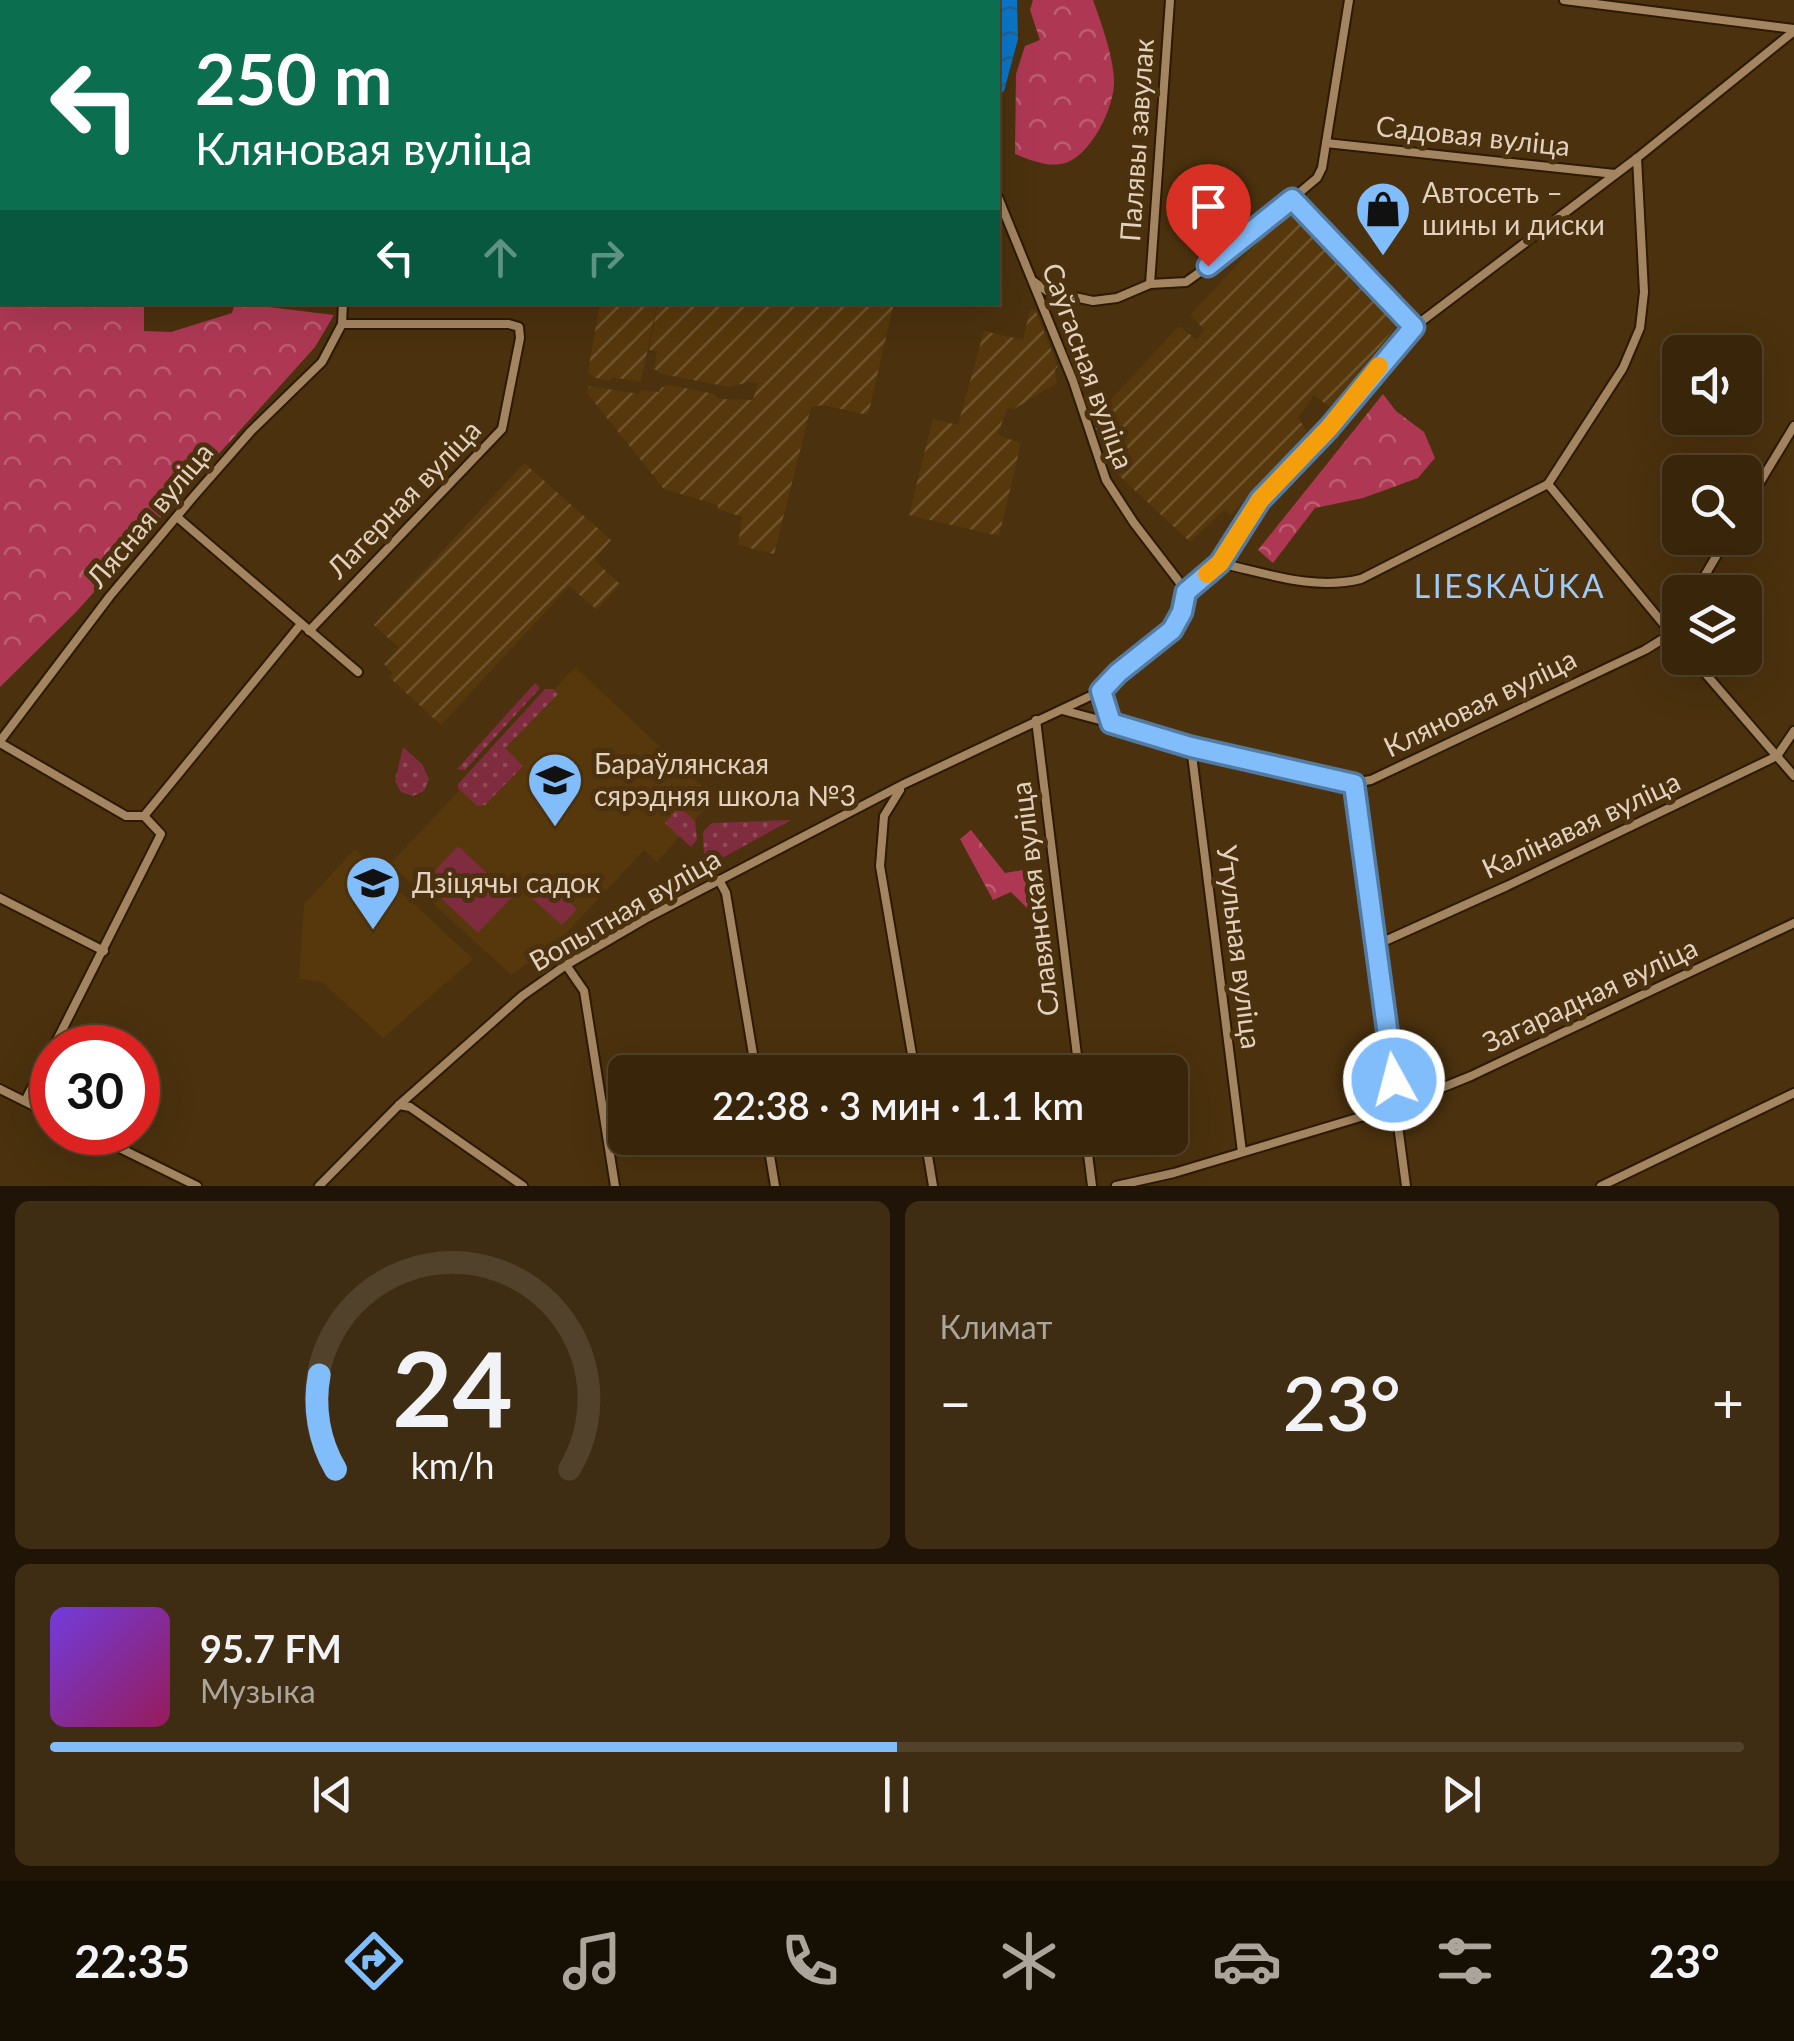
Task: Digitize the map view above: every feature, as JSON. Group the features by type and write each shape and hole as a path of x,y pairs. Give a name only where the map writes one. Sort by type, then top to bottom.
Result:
{"street":[{"name":"Палявы завулак","path":"1150,284 1170,0"},
{"path":"1033,281 1047,291 1092,301 1117,298 1150,284 1186,282 1317,178 1349,0"},
{"path":"1564,0 1794,30"},
{"path":"1659,11 1660,0"},
{"name":"Вопытная вуліца","path":"319,1186 399,1105 522,996 566,965 904,784 1101,691 1172,630 1182,612 1186,592 1220,563 1260,500 1329,428 1414,327 1637,158 1794,30"},
{"name":"Садовая вуліца","path":"1326,143 1615,174"},
{"path":"1220,563 1324,585 1345,583 1379,570 1548,484 1623,368 1640,328 1644,292 1637,158"},
{"path":"1292,199 1414,327"},
{"name":"Саўгасная вуліца","path":"1000,202 1073,381 1106,480 1186,592"},
{"path":"342,324 344,305"},
{"name":"Лагерная вуліца","path":"144,816 306,627 502,429 519,327 342,324"},
{"name":"Лясная вуліца","path":"0,742 110,596 252,431 322,362 342,324"},
{"path":"1762,479 1794,426"},
{"path":"1548,484 1662,622"},
{"path":"177,517 358,672"},
{"name":"Кляновая вуліца","path":"1354,784 1371,780 1662,640"},
{"path":"1707,675 1794,776"},
{"path":"1101,691 1111,723"},
{"path":"1062,710 1191,747 1354,784 1406,1186"},
{"name":"Славянская вуліца","path":"1036,720 1077,1055"},
{"name":"Калінавая вуліца","path":"1376,945 1777,756 1794,731"},
{"path":"0,742 126,816 144,816 161,834 65,1025"},
{"name":"Утульная вуліца","path":"1191,747 1242,1152"},
{"path":"904,784 884,816 880,866 911,1055"},
{"path":"720,880 726,893 753,1055"},
{"path":"0,898 104,951"},
{"name":"Загарадная вуліца","path":"1116,1186 1397,1106 1472,1076 1794,923"},
{"path":"566,965 584,991 615,1186"},
{"path":"0,1088 30,1103"},
{"path":"26,1101 30,1093"},
{"path":"1601,1186 1794,1093"},
{"path":"399,1105 410,1107 523,1186"},
{"path":"134,1155 197,1186"},
{"path":"770,1155 775,1186"},
{"path":"929,1155 934,1186"},
{"path":"1088,1155 1092,1186"},
{"path":"168,1186 174,1175"}],"shaded area":[{"path":"1294,205 1402,319 1331,408 1314,395 1298,418 1307,431 1231,515 1224,510 1190,542 1110,467 1092,420 1179,326 1197,340 1204,329 1190,315"},
{"path":"600,305 657,305 641,382 611,377 610,381 588,372"},
{"path":"660,305 894,305 868,415 823,405 811,407 774,554 738,545 742,517 718,509 718,505 664,489 587,393 589,386 639,394 640,390 659,392 670,385 714,394 719,399 753,400 758,383 729,387 654,369 657,351 649,350 657,306 662,307"},
{"path":"1035,309 1058,367 1057,383 1014,409 1008,408 997,435 1021,443 999,536 909,515 933,419 958,425 984,331 1023,340 1030,310"},
{"path":"524,463 611,540 594,560 620,584 597,610 569,586 441,725 389,677 393,673 384,664 399,648 374,625"},
{"name":"Бараўлянская сярэдняя школа №3","path":"575,667 715,798 657,862 644,850 562,938 511,975 390,864"},
{"path":"535,683 540,688 465,770 457,769"},
{"path":"545,689 558,694 505,748 523,766 485,805 477,806 458,784"},
{"path":"403,747 422,764 429,779 424,791 413,796 401,792 395,781"},
{"path":"679,807 695,821 697,840 691,847 665,823"},
{"path":"791,820 717,861 704,854 703,832 712,823"},
{"path":"458,846 512,897 478,933 424,882"},
{"name":"Дзіцячы садок","path":"355,849 473,959 383,1038 322,982 299,979 304,904"},
{"path":"542,878 577,909 562,925 527,894"}],"green space":[{"path":"1033,0 1093,0 1112,64 1113,94 1100,129 1077,157 1061,164 1041,163 1015,154 1016,74 1025,46 1040,40 1030,10"},
{"path":"0,305 144,305 144,331 171,332 232,313 234,305 334,315 315,347 76,612 0,687"},
{"path":"1383,394 1396,411 1424,432 1435,458 1418,478 1363,498 1315,508 1273,563 1258,550"},
{"path":"971,830 1005,873 1035,868 1049,930 1011,892 993,900 960,839"}],"water":[{"path":"1000,0 1017,0 1018,39 1000,94"}],"slow traffic":[{"path":"1207,574 1220,563 1260,500 1329,428 1379,366"}],"place":[{"name":"Автосеть – шины и диски","path":"1383,258"},
{"name":"Бараўлянская сярэдняя школа №3","path":"555,829"},
{"name":"Дзіцячы садок","path":"373,932"}],"district":[{"name":"LIESKAŬKA","path":"1510,587"}],"route":[{"path":"1208,266 1292,199 1414,327 1329,428 1260,500 1220,563 1186,592 1182,612 1172,630 1101,691 1103,704 1111,723 1191,747 1354,784 1394,1080"}]}
